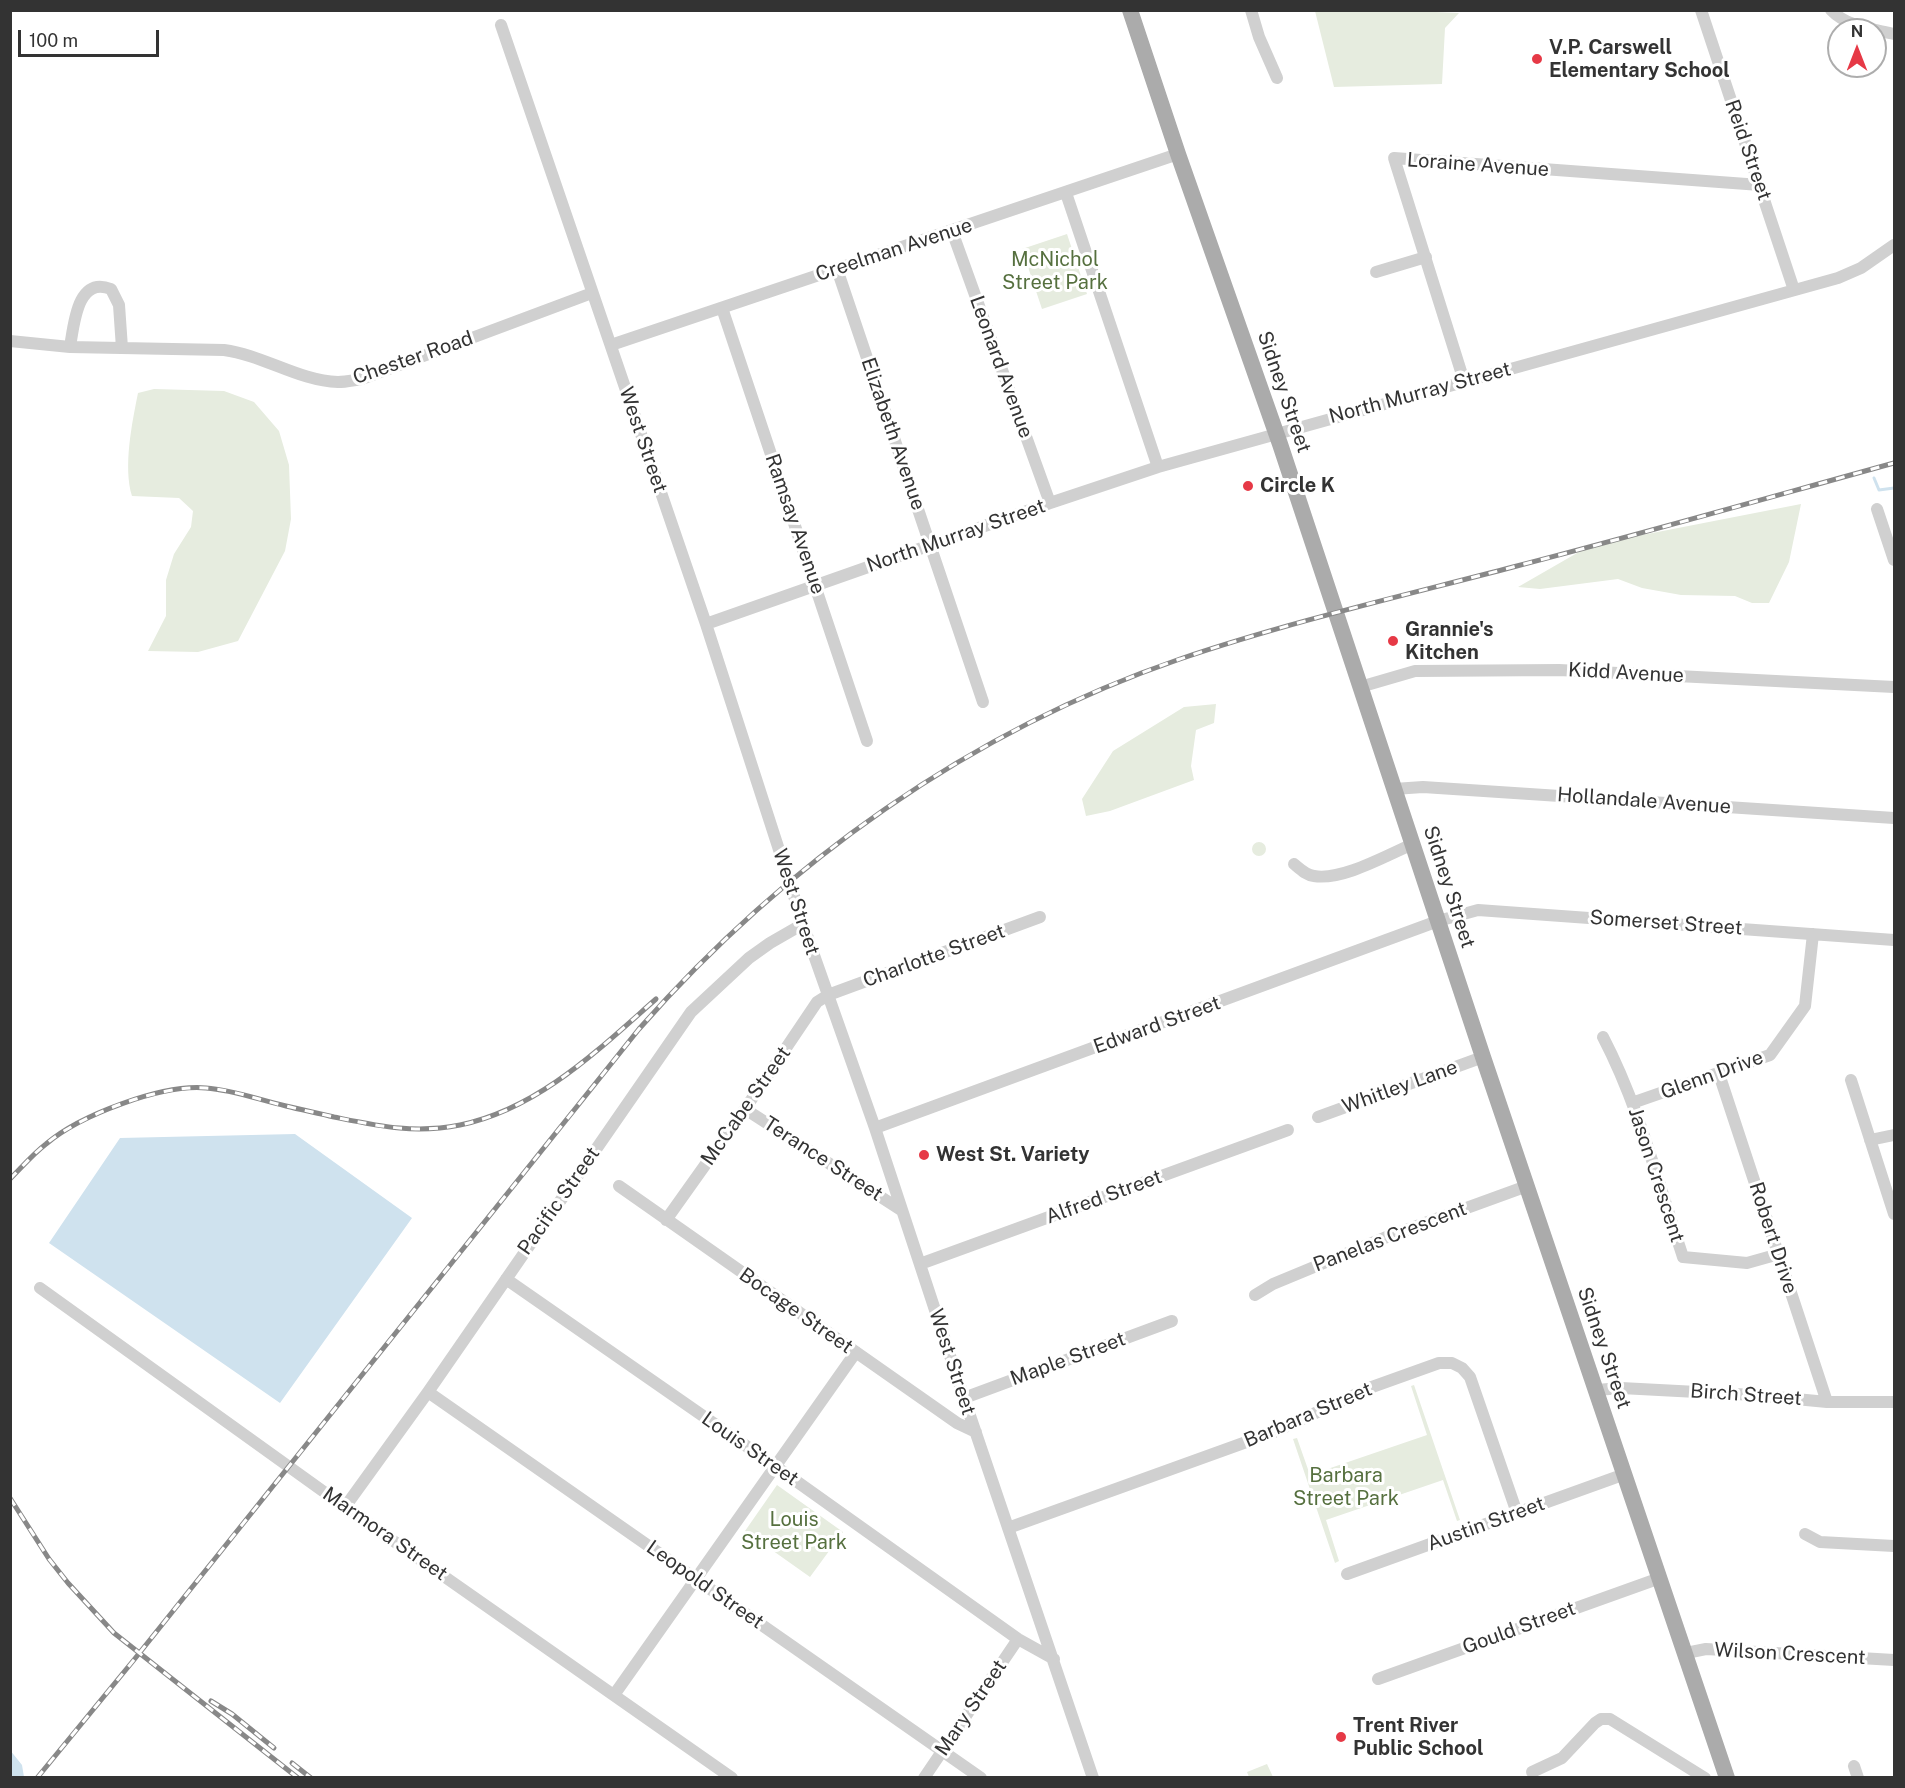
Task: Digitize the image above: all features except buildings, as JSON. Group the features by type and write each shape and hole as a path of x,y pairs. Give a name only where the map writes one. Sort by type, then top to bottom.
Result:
{"main road":[{"name":"Sidney Street","path":"1130,10 1276,433 1483,1057 1727,1778"}],"street":[{"path":"1251,10 1259,37 1277,78"},
{"name":"Reid Street","path":"1701,10 1794,290"},
{"path":"1831,10 1837,17 1856,25 1894,34"},
{"name":"West Street","path":"501,25 706,624 803,924 875,1128 1093,1778"},
{"name":"Creelman Avenue","path":"611,345 1178,154"},
{"name":"Loraine Avenue","path":"1464,381 1394,158 1760,185"},
{"path":"1066,193 1158,467"},
{"name":"Leonard Avenue","path":"952,231 1050,503"},
{"name":"North Murray Street","path":"706,624 1158,467 1838,278 1861,268 1894,245"},
{"path":"1376,272 1426,257"},
{"name":"Elizabeth Avenue","path":"837,269 983,702"},
{"path":"70,347 79,305 84,295 90,288 104,286 111,289 119,305 122,348"},
{"name":"Chester Road","path":"10,341 70,347 235,351 315,378 339,382 362,379 592,293"},
{"name":"Ramsay Avenue","path":"722,308 867,741"},
{"path":"1877,509 1894,560"},
{"name":"Kidd Avenue","path":"1360,687 1415,671 1559,670 1894,687"},
{"name":"Hollandale Avenue","path":"1394,789 1423,787 1894,818"},
{"path":"1294,864 1313,876 1331,875 1356,868 1413,844"},
{"name":"Somerset Street","path":"1438,921 1478,910 1894,940"},
{"name":"Charlotte Street","path":"828,995 1040,917"},
{"name":"Edward Street","path":"875,1128 1438,921"},
{"name":"Pacific Street","path":"345,1507 428,1392 691,1012 749,958 803,924"},
{"name":"Glenn Drive","path":"1632,1103 1770,1056 1805,1006 1813,934"},
{"name":"McCabe Street","path":"666,1220 817,1002 828,995"},
{"name":"Jason Crescent","path":"1603,1037 1616,1062 1632,1103 1683,1257 1747,1263 1779,1254"},
{"name":"Whitley Lane","path":"1318,1117 1483,1057"},
{"name":"Robert Drive","path":"1719,1074 1827,1402"},
{"path":"1851,1080 1894,1214"},
{"name":"Terance Street","path":"745,1109 901,1210"},
{"name":"Alfred Street","path":"920,1264 1288,1130"},
{"path":"1870,1140 1894,1135"},
{"name":"Panelas Crescent","path":"1255,1295 1273,1284 1384,1238 1527,1185"},
{"name":"Bocage Street","path":"619,1186 957,1423 976,1432"},
{"name":"Louis Street","path":"506,1279 1018,1639 1053,1659"},
{"name":"Marmora Street","path":"40,1288 345,1507 732,1778"},
{"name":"Maple Street","path":"964,1398 1172,1321"},
{"path":"614,1695 856,1352"},
{"name":"Barbara Street","path":"1008,1528 1274,1432 1372,1387 1439,1363 1452,1363 1462,1368 1470,1377 1517,1513"},
{"name":"Birch Street","path":"1597,1390 1622,1388 1754,1395 1827,1402 1894,1402"},
{"name":"Leopold Street","path":"428,1392 981,1778"},
{"name":"Austin Street","path":"1347,1574 1625,1474"},
{"path":"1805,1534 1820,1542 1894,1546"},
{"name":"Gould Street","path":"1378,1679 1660,1578"},
{"path":"1018,1639 1034,1640 1039,1635 1042,1624"},
{"name":"Mary Street","path":"924,1778 1018,1639"},
{"name":"Wilson Crescent","path":"1686,1653 1706,1649 1894,1660"},
{"path":"1532,1772 1562,1758 1595,1723 1601,1719 1610,1719 1705,1778"}],"green space":[{"path":"1315,11 1459,13 1445,28 1442,84 1334,87"},
{"name":"McNichol Street Park","path":"1067,234 1087,294 1042,309 1022,249"},
{"path":"154,389 224,391 254,402 279,431 289,465 291,519 285,551 238,641 198,652 148,651 166,616 166,580 174,554 191,527 193,511 179,498 132,496 128,459 138,393"},
{"path":"1801,504 1789,562 1769,603 1752,603 1735,596 1681,595 1642,588 1618,579 1540,589 1518,587 1591,545"},
{"path":"1216,704 1214,723 1196,730 1191,766 1194,780 1110,811 1086,816 1082,799 1113,751 1184,707"},
{"path":"1259,842 1264,844 1266,849 1264,854 1259,856 1254,854 1252,849 1254,844"},
{"name":"Barbara Street Park","path":"1414,1385 1460,1520 1457,1521 1443,1480 1326,1520 1339,1561 1335,1563 1293,1439 1297,1438 1310,1475 1427,1435 1411,1386"},
{"name":"Louis Street Park","path":"777,1485 843,1532 810,1577 745,1531"},
{"path":"1267,1764 1273,1777 1249,1777 1247,1772"}],"water":[{"path":"295,1134 412,1218 280,1403 49,1243 120,1138"},
{"path":"10,1750 22,1765 24,1777 11,1777"}],"waterway":[{"path":"1874,478 1879,490 1894,488"}],"railway":[{"path":"37,1778 639,1029 696,968 756,911 819,858 886,809 955,764 1027,724 1102,689 1180,659 1304,621 1609,542 1894,463"},
{"path":"10,1179 41,1148 79,1122 145,1096 188,1088 227,1091 334,1117 397,1128 427,1129 460,1125 488,1117 541,1092 589,1057 656,999"},
{"path":"10,1498 49,1559 114,1633 298,1778"},
{"path":"211,1701 232,1714 274,1748"},
{"path":"292,1763 311,1778"}],"place":[{"name":"V.P. Carswell Elementary School","path":"1537,59"},
{"name":"Circle K","path":"1248,486"},
{"name":"Grannie's Kitchen","path":"1393,641"},
{"name":"West St. Variety","path":"924,1155"},
{"name":"Trent River Public School","path":"1341,1737"}]}
